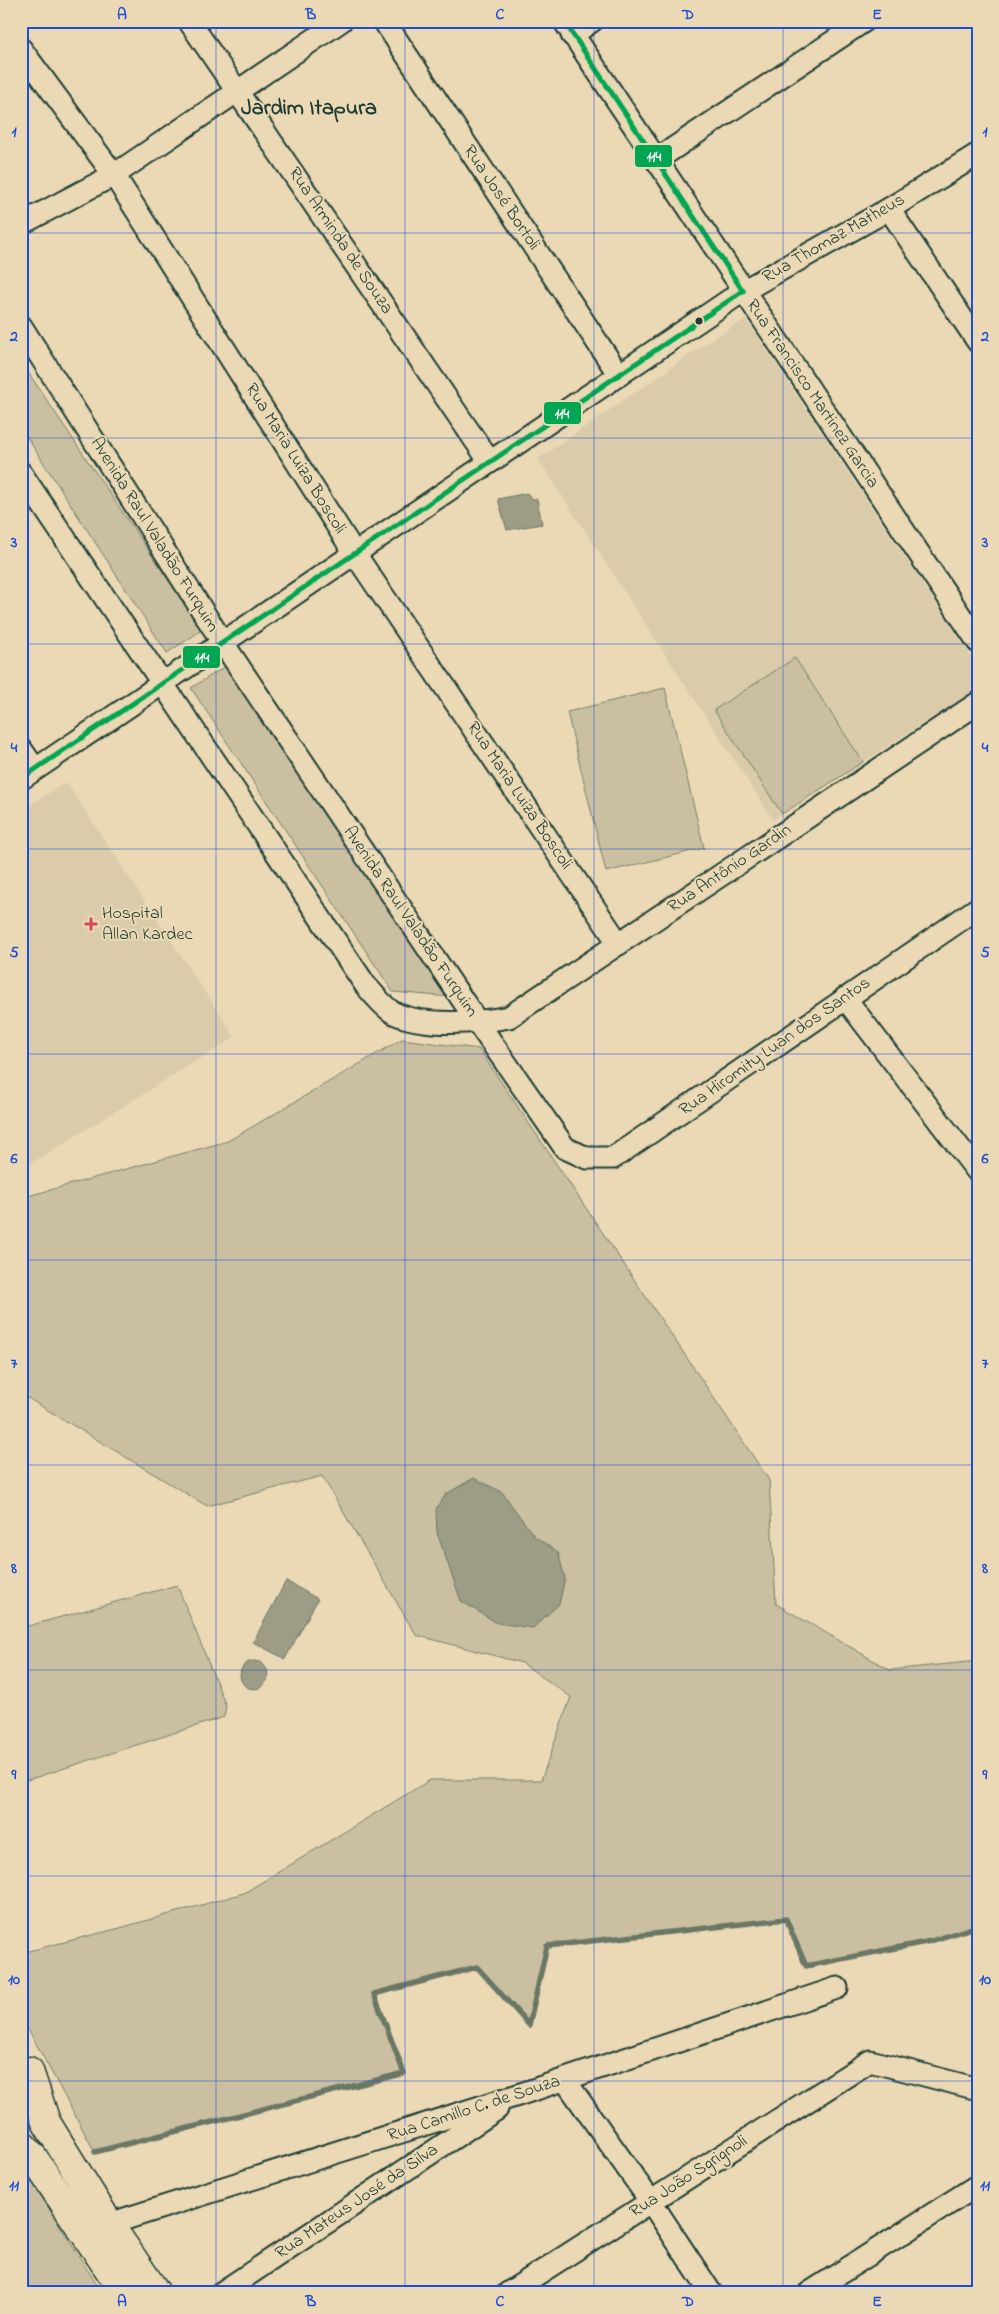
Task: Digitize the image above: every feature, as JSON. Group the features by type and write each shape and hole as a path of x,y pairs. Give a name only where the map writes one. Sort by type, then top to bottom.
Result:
{"main road":[{"path":"21,2102 26,2095 30,2081 25,2062"},
{"path":"25,2062 46,2122 156,2293"},
{"path":"21,2144 33,2157 125,2293"}],"street":[{"name":"Rua Arminda de Souza","path":"189,21 490,462"},
{"path":"21,224 114,175 341,21"},
{"name":"Rua José Bortoli","path":"384,21 619,375"},
{"path":"568,28 592,21"},
{"path":"656,160 864,21"},
{"name":"Rua Francisco Martinez Garcia","path":"568,28 978,642"},
{"name":"Rua Maria Luiza Boscoli","path":"21,49 114,175 354,554 619,944"},
{"name":"Rua Thomaz Matheus","path":"28,774 743,291 889,209 978,154"},
{"path":"889,209 976,336"},
{"name":"Avenida Raul Valadão Furquim","path":"21,326 223,643 478,1023"},
{"name":"Avenida Raul Valadão Furquim","path":"21,473 366,986 392,1012 414,1020 478,1023"},
{"name":"Rua Antônio Gardin","path":"478,1023 509,1017 978,703"},
{"path":"21,748 28,774"},
{"name":"Rua Hiromity Luan dos Santos","path":"478,1023 565,1148 587,1158 613,1158 977,909"},
{"path":"845,998 978,1172"},
{"name":"Rua Camillo C. de Souza","path":"110,2224 518,2095 836,1988"},
{"name":"Rua João Sgrignoli","path":"508,2293 870,2061 975,2092"},
{"path":"564,2080 651,2202 711,2293"},
{"name":"Rua Mateus José da Silva","path":"221,2293 518,2095"},
{"path":"809,2293 978,2185"}],"shaded area":[{"path":"746,319 973,659 972,692 773,820 538,459 714,338"},
{"path":"21,362 202,630 167,653 21,428"},
{"path":"527,493 532,499 537,499 542,524 507,530 498,499"},
{"path":"795,658 863,762 782,814 714,710"},
{"path":"226,666 450,997 393,992 191,688"},
{"path":"665,688 704,848 606,872 567,712"},
{"name":"Hospital Allan Kardec","path":"66,782 235,1037 21,1170 21,811"},
{"path":"402,1039 479,1049 769,1480 776,1604 890,1670 978,1661 978,1926 931,1941 806,1966 786,1919 548,1946 529,2025 477,1967 375,1994 404,2073 95,2152 21,2016 21,1953 120,1928 244,1893 430,1780 541,1780 571,1697 522,1663 416,1635 322,1476 207,1506 21,1394 21,1198 228,1141"},
{"path":"474,1478 502,1492 534,1536 558,1552 565,1578 559,1604 533,1628 497,1623 461,1601 437,1533 436,1509 446,1494"},
{"path":"286,1581 318,1599 285,1659 253,1642"},
{"path":"177,1585 226,1706 224,1717 21,1782 21,1628"},
{"path":"254,1661 264,1665 268,1675 264,1685 254,1689 244,1685 240,1675 244,1665"},
{"path":"21,2164 102,2293 21,2293"}],"waterway":[{"path":"95,2152 404,2073 374,1994 477,1967 529,2025 547,1946 786,1919 806,1966 931,1941 978,1926"}],"transit line":[{"name":"114","path":"564,21 743,291"},
{"name":"114","path":"21,779 743,291"}],"place":[{"name":"Hospital Allan Kardec","path":"91,924"}],"district":[{"name":"Jardim Itapura","path":"309,109"}]}
